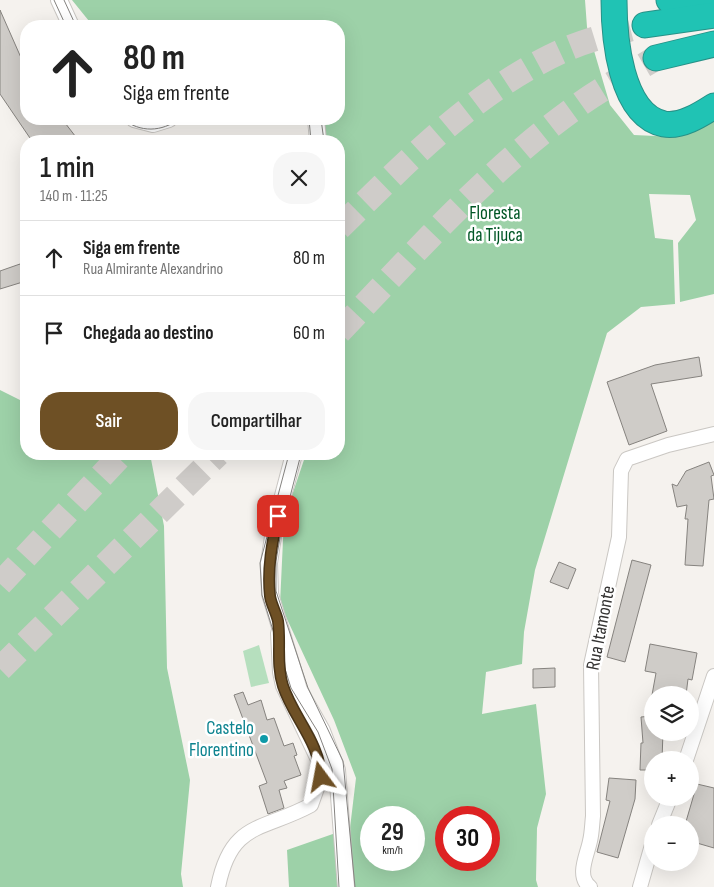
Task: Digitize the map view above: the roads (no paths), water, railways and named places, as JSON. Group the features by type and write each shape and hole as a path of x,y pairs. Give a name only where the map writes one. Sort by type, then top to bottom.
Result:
{"highway":[{"path":"614,0 618,53 627,90 647,117 665,124 685,122 714,106"},
{"path":"669,0 688,7 714,8"},
{"path":"645,24 714,15"},
{"path":"656,58 714,44"}],"street":[{"path":"59,0 68,20"},
{"name":"Rua Itamonte","path":"590,887 584,880 583,869 593,816 591,665 619,537 621,471 627,459 668,445 714,434"},
{"path":"292,460 276,521 269,563 270,594 300,690 322,731 337,770 346,887"},
{"path":"218,887 222,868 230,851 243,835 265,822 295,814 311,805 321,777 321,766 283,686 280,672 278,621"},
{"path":"689,751 714,676"},
{"path":"640,887 645,871"}],"tunnel":[{"path":"345,222 418,152 474,104 504,83 536,64 569,48 645,25"},
{"path":"345,326 422,245 509,160 582,103 656,58"},
{"path":"0,584 116,460"},
{"path":"0,669 212,460"}],"tram line":[{"path":"54,0 63,20"},
{"path":"64,0 73,20"},
{"path":"132,125 144,129 167,125"},
{"path":"310,125 310,135"},
{"path":"322,125 323,135"},
{"path":"287,460 260,563 262,595 291,688 318,732 332,769 339,887"},
{"path":"299,460 281,532 276,561 276,591 308,688 343,761 355,887"}],"place":[{"name":"Castelo Florentino","path":"264,739"}],"park label":[{"name":"Floresta da Tijuca","path":"495,224"}]}
